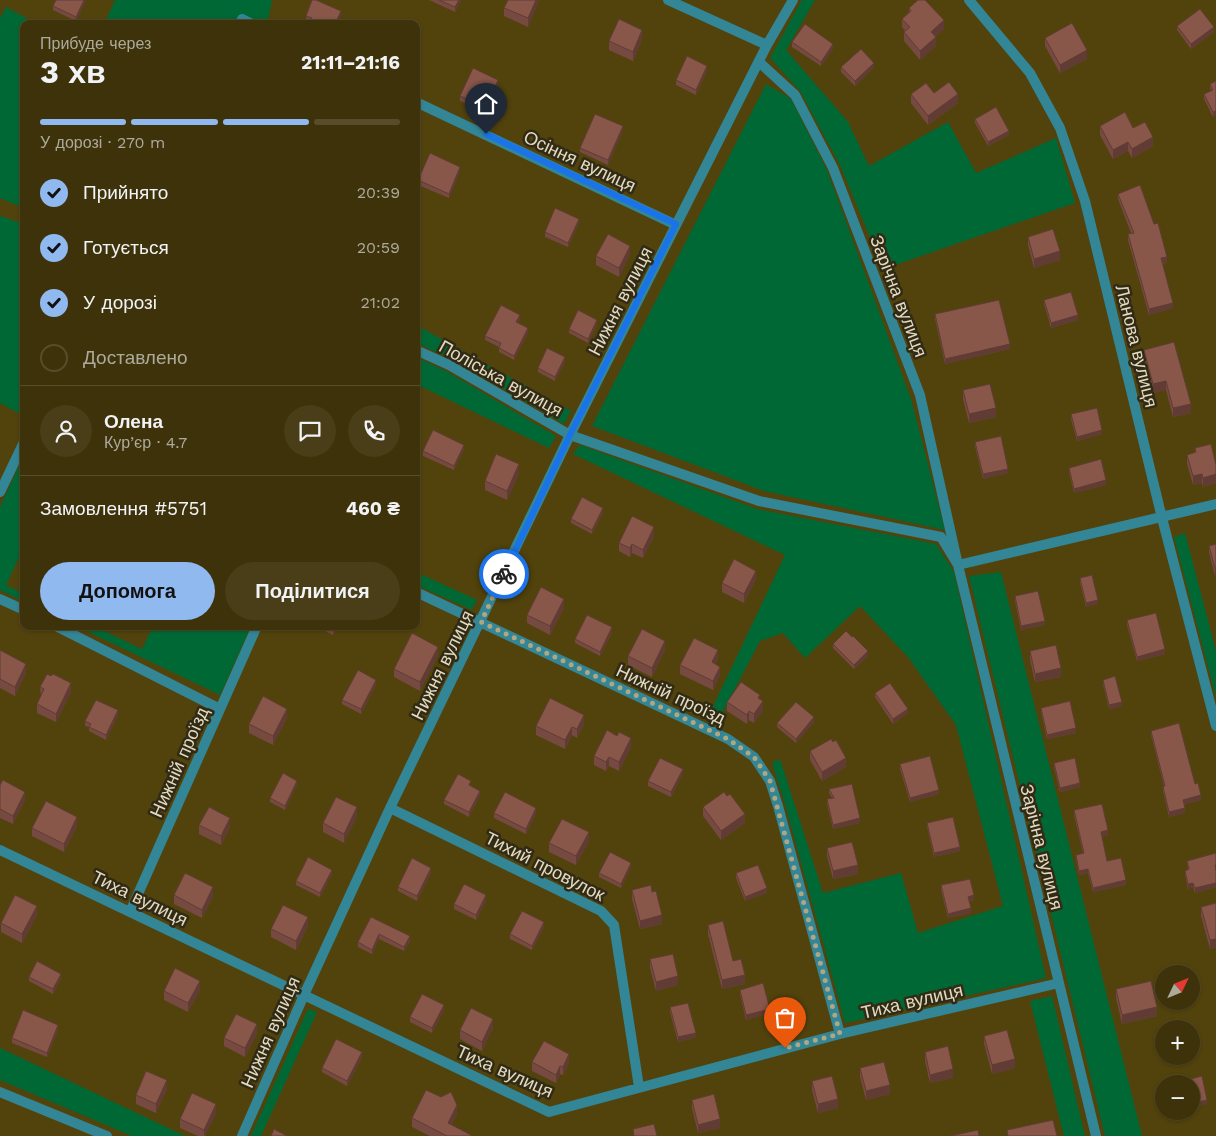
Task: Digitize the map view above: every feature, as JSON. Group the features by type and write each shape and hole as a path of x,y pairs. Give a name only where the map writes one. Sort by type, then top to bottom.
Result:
{"street":[{"path":"668,0 767,45"},
{"name":"Нижня вулиця","path":"242,1136 390,808 570,435 767,45 793,0"},
{"name":"Ланова вулиця","path":"969,0 1030,73 1060,128 1085,201 1162,518 1216,726"},
{"name":"Зарічна вулиця","path":"759,62 795,95 833,168 920,395 958,565 1096,1136"},
{"name":"Осіння вулиця","path":"420,104 676,224"},
{"name":"Поліська вулиця","path":"420,352 449,365 570,435"},
{"name":"Зарічна вулиця","path":"570,435 759,501 941,537 958,565"},
{"path":"0,492 20,450"},
{"path":"958,565 1216,504"},
{"name":"Нижній проїзд","path":"420,594 728,739 754,757 770,781 778,806 840,1034"},
{"path":"0,598 20,608"},
{"path":"64,630 220,709"},
{"name":"Нижній проїзд","path":"130,912 255,630"},
{"name":"Тихий провулок","path":"390,808 602,911 614,925 639,1087"},
{"name":"Тиха вулиця","path":"0,850 549,1112 840,1034 1058,983"},
{"path":"0,1092 107,1136"}],"green space":[{"path":"115,0 272,0 268,20 106,20"},
{"path":"802,0 815,0 786,50 848,122 869,166 948,122 976,173 1056,138 1075,203 883,269 840,165 800,91 770,58"},
{"path":"6,7 30,20 20,20 20,206 0,198 0,18"},
{"path":"766,84 791,99 827,170 911,399 945,530 764,491 592,426"},
{"path":"0,216 20,223 20,414 0,403"},
{"path":"420,327 571,411 564,424 452,359 420,345"},
{"path":"420,359 446,371 556,436 549,448 420,386"},
{"path":"580,445 757,509 936,544 954,572 1046,978 845,1023 772,763 780,759 823,893 901,873 918,933 1003,906 956,725 908,657 860,606 805,658 783,633 760,641 719,719 709,715 785,555 573,454"},
{"path":"20,464 20,555 6,585 20,592 20,600 0,590 0,507"},
{"path":"1185,533 1216,651 1216,697 1174,537"},
{"path":"1001,572 1142,1136 1105,1136 969,576"},
{"path":"420,574 477,600 472,610 420,587"},
{"path":"84,630 102,630 142,649 151,630 249,630 220,695"},
{"path":"1052,996 1085,1136 1064,1136 1030,1001"},
{"path":"308,1009 317,1012 261,1136 251,1136"},
{"path":"0,1048 185,1136 132,1136 0,1080"}],"building":[{"path":"56,0 84,0 76,17 53,6"},
{"path":"312,0 341,11 337,20 311,20 312,18 306,16"},
{"path":"439,0 459,0 455,7"},
{"path":"508,0 536,0 528,18 504,8"},
{"path":"918,0 925,0 944,20 931,32 936,37 920,51 904,32 910,27 902,19 911,11 909,8"},
{"path":"1200,9 1214,27 1191,44 1177,26"},
{"path":"619,19 642,30 633,52 609,41"},
{"path":"1072,23 1087,50 1060,65 1045,38"},
{"path":"805,24 833,44 821,62 792,42"},
{"path":"861,49 874,63 855,81 841,67"},
{"path":"687,56 707,66 696,90 676,80"},
{"path":"473,68 498,80 486,107 460,96"},
{"path":"1216,81 1216,111 1213,112 1204,94 1213,90 1210,84"},
{"path":"949,82 958,94 928,116 911,94 926,83 934,93"},
{"path":"996,107 1009,131 988,142 975,119"},
{"path":"1125,112 1133,128 1145,122 1153,137 1132,149 1128,142 1113,150 1100,126"},
{"path":"595,114 623,126 608,160 580,148"},
{"path":"430,153 460,167 449,194 420,181 420,176"},
{"path":"1140,185 1154,224 1158,223 1167,257 1161,258 1173,303 1149,309 1128,234 1134,233 1118,194"},
{"path":"555,208 579,219 568,243 545,232"},
{"path":"1053,229 1060,251 1034,259 1028,237"},
{"path":"608,234 630,246 619,268 596,256"},
{"path":"1071,292 1078,315 1051,323 1044,300"},
{"path":"999,300 1010,344 945,359 935,314"},
{"path":"501,305 520,315 516,322 528,328 514,356 499,348 501,343 485,336"},
{"path":"578,310 597,320 588,339 569,329"},
{"path":"1174,342 1191,404 1173,408 1166,381 1153,384 1144,350"},
{"path":"547,348 565,357 555,377 538,368"},
{"path":"990,384 996,408 969,414 963,390"},
{"path":"1097,408 1102,430 1077,437 1071,414"},
{"path":"433,430 464,445 454,466 423,451"},
{"path":"1001,436 1008,469 983,474 975,442"},
{"path":"1211,444 1216,474 1203,478 1202,474 1193,476 1187,455 1196,452 1195,448"},
{"path":"496,454 519,464 507,491 485,481"},
{"path":"1101,459 1106,480 1074,489 1069,468"},
{"path":"582,497 603,508 592,530 571,519"},
{"path":"632,516 654,527 643,550 632,544 630,548 619,543"},
{"path":"1216,544 1216,568 1215,568 1209,546"},
{"path":"734,559 756,571 744,594 722,583"},
{"path":"1092,575 1098,600 1086,603 1080,578"},
{"path":"541,587 564,599 550,626 527,615"},
{"path":"1038,591 1045,621 1021,626 1015,596"},
{"path":"1156,613 1165,649 1137,657 1127,620"},
{"path":"587,615 612,627 600,652 575,639"},
{"path":"642,629 665,641 652,668 628,656"},
{"path":"846,631 868,651 854,665 833,644"},
{"path":"412,633 438,647 420,682 394,669"},
{"path":"694,638 718,650 712,662 720,667 713,681 680,665"},
{"path":"1056,645 1061,668 1035,674 1030,651"},
{"path":"0,650 26,664 15,687 0,679"},
{"path":"358,670 376,680 361,709 342,700"},
{"path":"47,674 51,676 53,674 71,683 56,714 37,704 44,689 40,687"},
{"path":"1115,676 1122,702 1109,705 1103,680"},
{"path":"741,682 760,695 758,698 763,701 754,714 749,711 747,715 727,702"},
{"path":"890,683 908,709 893,719 875,693"},
{"path":"263,696 287,709 273,736 249,724"},
{"path":"550,698 584,715 577,729 572,727 565,740 536,726"},
{"path":"96,700 118,710 106,735 89,727 91,724 85,721"},
{"path":"1070,701 1076,728 1047,735 1041,708"},
{"path":"796,702 814,717 796,739 777,723"},
{"path":"1179,723 1195,784 1198,783 1201,795 1183,800 1185,808 1169,812 1163,787 1165,786 1151,731"},
{"path":"607,730 617,736 619,732 631,738 619,762 609,757 606,762 594,756"},
{"path":"831,739 833,742 836,740 846,758 822,772 810,751"},
{"path":"930,756 939,790 910,798 900,764"},
{"path":"660,758 683,769 671,792 648,781"},
{"path":"1075,758 1080,783 1060,788 1054,763"},
{"path":"283,773 297,781 285,806 270,798"},
{"path":"458,774 471,781 469,785 480,791 469,812 444,800"},
{"path":"3,780 25,792 13,816 0,809 0,785"},
{"path":"852,784 860,818 833,825 827,799 834,798 829,789"},
{"path":"505,792 536,808 526,829 494,813"},
{"path":"724,792 727,796 730,794 745,814 721,831 703,807"},
{"path":"336,797 357,807 344,834 323,823"},
{"path":"46,801 77,817 64,844 32,828"},
{"path":"1102,804 1108,830 1101,832 1107,861 1121,858 1126,880 1093,888 1088,869 1079,871 1076,855 1084,853 1074,810"},
{"path":"209,807 230,818 221,836 199,825"},
{"path":"953,817 960,847 934,853 927,823"},
{"path":"562,819 589,832 576,856 549,843"},
{"path":"852,842 858,865 833,871 827,848"},
{"path":"610,852 631,863 621,884 599,873"},
{"path":"1216,853 1216,883 1195,888 1193,883 1188,884 1185,871 1189,869 1187,861"},
{"path":"308,857 332,870 320,893 296,881"},
{"path":"412,858 431,868 417,896 398,887"},
{"path":"758,865 767,888 745,897 736,873"},
{"path":"185,873 213,887 202,910 174,895"},
{"path":"970,879 974,895 968,897 971,908 948,914 941,885"},
{"path":"464,884 486,895 476,915 454,904"},
{"path":"651,885 652,892 656,891 662,915 640,921 632,890"},
{"path":"15,895 37,906 22,934 1,923"},
{"path":"1216,903 1216,939 1210,940 1201,907"},
{"path":"283,905 308,917 296,941 271,929"},
{"path":"522,911 544,922 532,946 510,934"},
{"path":"371,917 410,936 404,947 379,934 372,950 358,942"},
{"path":"723,921 733,961 741,959 745,975 722,980 708,925"},
{"path":"673,954 678,976 656,982 650,959"},
{"path":"37,961 61,974 53,989 29,977"},
{"path":"175,968 200,981 188,1003 164,991"},
{"path":"1151,981 1155,1007 1122,1015 1116,989"},
{"path":"763,983 770,1009 746,1015 740,990"},
{"path":"422,994 444,1005 432,1028 410,1017"},
{"path":"688,1003 696,1033 678,1037 670,1007"},
{"path":"471,1008 493,1019 482,1042 460,1030"},
{"path":"23,1010 58,1025 47,1053 12,1038"},
{"path":"236,1014 257,1024 245,1048 224,1038"},
{"path":"1007,1030 1015,1059 992,1065 984,1036"},
{"path":"336,1039 362,1052 347,1081 322,1068"},
{"path":"544,1041 569,1054 563,1067 560,1066 556,1075 532,1062"},
{"path":"948,1046 953,1069 930,1075 925,1052"},
{"path":"884,1062 890,1085 866,1091 860,1068"},
{"path":"146,1071 167,1080 156,1104 136,1095"},
{"path":"832,1076 838,1099 818,1104 812,1081"},
{"path":"1202,1076 1207,1100 1200,1102 1200,1077"},
{"path":"426,1090 441,1097 451,1092 457,1105 448,1123 471,1136 447,1136 412,1118"},
{"path":"192,1093 216,1104 204,1130 180,1119"},
{"path":"714,1094 720,1119 698,1125 692,1100"},
{"path":"1053,1120 1057,1136 1008,1136 1007,1130"},
{"path":"654,1124 657,1136 634,1136 633,1129"},
{"path":"274,1129 287,1136 271,1136"},
{"path":"978,1130 979,1136 950,1136"}],"way so far":[{"path":"504,574 481,622 728,739 754,757 770,781 840,1034 785,1048"}],"route":[{"path":"486,134 676,224 570,435 504,574"}]}
